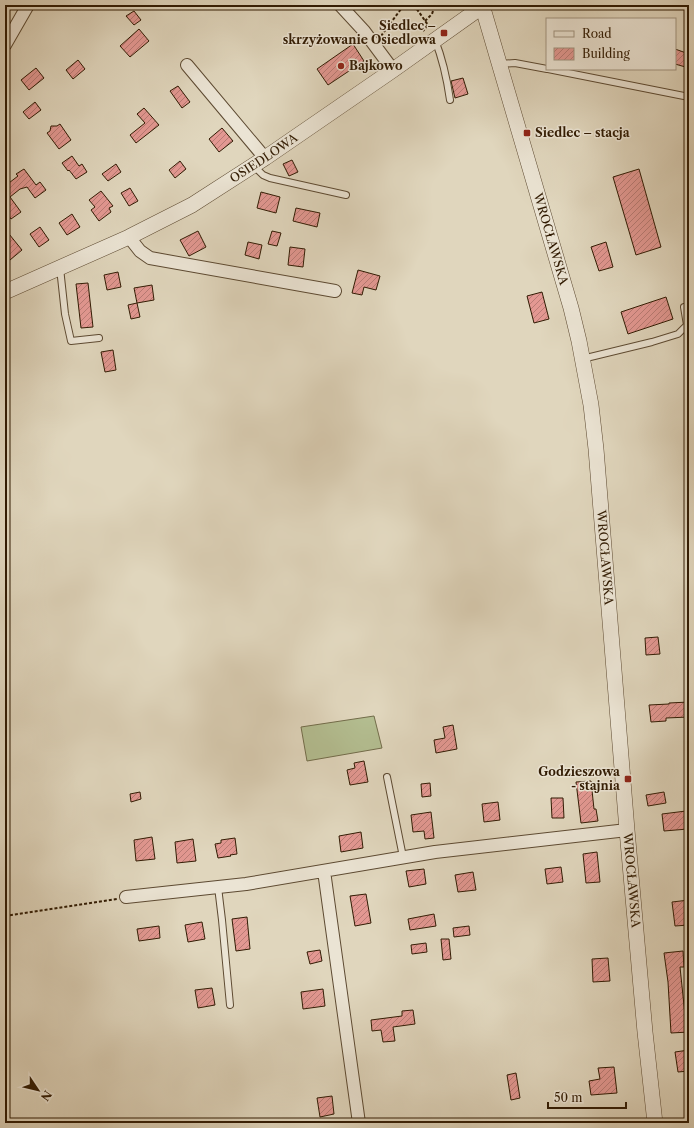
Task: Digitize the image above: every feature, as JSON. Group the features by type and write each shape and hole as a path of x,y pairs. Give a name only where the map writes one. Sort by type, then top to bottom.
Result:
{"street":[{"path":"5,45 28,5"},
{"path":"340,5 364,31 393,70"},
{"name":"OSIEDLOWA","path":"5,292 129,237 192,205 259,162 393,70 482,5"},
{"name":"WROCŁAWSKA","path":"482,5 571,308 591,405 601,493 627,830 645,1032 655,1123"},
{"path":"187,65 259,162"},
{"path":"129,237 140,252 150,258 335,291"},
{"path":"126,897 246,884 435,852 627,830"},
{"path":"324,871 359,1123"}],"lane":[{"path":"435,40 442,58 450,100"},
{"path":"499,64 514,62 546,69"},
{"path":"552,70 689,96"},
{"path":"259,162 263,174 270,178 346,195"},
{"path":"60,268 65,314 71,341 99,338"},
{"path":"582,359 678,334 687,325 684,307"},
{"path":"387,777 403,858"},
{"path":"218,887 230,1005"}],"path":[{"path":"375,45 404,5"},
{"path":"414,5 428,25 423,31"},
{"path":"425,21 432,14 435,5"},
{"path":"5,916 126,897"}],"green space":[{"path":"374,716 382,748 307,761 301,727"}],"building":[{"path":"134,11 141,20 134,25 126,16"},
{"path":"139,29 149,41 130,57 120,46"},
{"path":"353,44 364,61 328,85 317,69"},
{"path":"676,49 689,54 689,68 676,64"},
{"path":"78,60 85,69 73,79 66,70"},
{"path":"36,68 44,78 29,90 21,80"},
{"path":"463,78 468,94 455,98 451,81"},
{"path":"178,86 190,102 182,108 170,91"},
{"path":"35,102 41,110 29,119 23,112"},
{"path":"144,108 159,125 136,143 130,135 145,123 137,114"},
{"path":"60,124 71,140 59,149 47,133 50,131 51,126 57,126"},
{"path":"222,128 233,141 219,152 209,139"},
{"path":"72,156 79,166 82,164 87,172 76,179 62,163"},
{"path":"292,160 298,172 289,176 283,164"},
{"path":"180,161 186,169 175,178 169,170"},
{"path":"116,164 121,172 108,181 102,174"},
{"path":"24,169 36,185 40,182 46,190 35,198 27,187 20,189 10,197 21,212 11,219 5,211 5,186 18,176 16,174"},
{"path":"639,169 661,247 636,255 613,177"},
{"path":"130,188 138,201 129,206 121,193"},
{"path":"101,191 113,206 109,208 111,212 99,221 91,210 95,207 89,200"},
{"path":"261,192 280,197 276,213 257,208"},
{"path":"296,208 320,213 317,227 293,221"},
{"path":"72,214 80,227 67,235 59,223"},
{"path":"40,227 49,240 39,247 30,234"},
{"path":"5,229 22,250 10,260 5,254"},
{"path":"198,231 206,247 189,256 180,240"},
{"path":"272,231 281,233 277,246 268,244"},
{"path":"248,242 262,245 259,259 245,255"},
{"path":"606,242 613,267 599,271 591,247"},
{"path":"290,247 305,249 303,267 288,265"},
{"path":"358,270 380,276 376,290 364,287 362,295 352,293"},
{"path":"118,272 121,287 107,290 104,275"},
{"path":"88,283 93,327 81,328 76,284"},
{"path":"152,285 154,300 137,303 134,288"},
{"path":"542,292 549,319 534,323 527,296"},
{"path":"666,297 673,319 628,334 621,312"},
{"path":"137,303 140,317 131,319 128,305"},
{"path":"113,350 116,370 105,372 101,352"},
{"path":"658,637 660,654 646,655 645,638"},
{"path":"689,702 689,717 666,718 666,721 651,722 649,705"},
{"path":"453,725 457,749 436,753 434,740 445,738 443,727"},
{"path":"364,761 368,782 350,785 347,770 355,768 354,763"},
{"path":"591,781 594,809 596,809 598,821 581,823 576,782"},
{"path":"430,783 431,796 422,797 421,784"},
{"path":"140,792 141,799 131,802 130,794"},
{"path":"664,792 666,803 648,806 646,795"},
{"path":"551,798 563,798 564,818 552,818"},
{"path":"498,802 500,820 484,822 482,804"},
{"path":"686,811 688,829 664,831 662,814"},
{"path":"431,812 434,838 425,839 424,831 413,832 411,815"},
{"path":"361,832 363,848 341,852 339,836"},
{"path":"152,837 155,859 136,861 134,840"},
{"path":"235,838 237,854 218,858 215,844 221,843 221,840"},
{"path":"193,839 196,861 177,863 175,842"},
{"path":"597,852 600,882 586,883 583,854"},
{"path":"561,867 563,882 547,884 545,869"},
{"path":"424,869 426,884 409,887 406,871"},
{"path":"473,872 476,890 458,892 455,875"},
{"path":"366,894 371,923 355,926 350,896"},
{"path":"689,900 689,925 675,926 672,902"},
{"path":"434,914 436,926 410,930 408,919"},
{"path":"247,917 250,949 236,951 232,919"},
{"path":"202,922 205,939 188,942 185,925"},
{"path":"159,926 160,938 139,941 137,929"},
{"path":"469,926 470,935 454,937 453,928"},
{"path":"441,939 449,939 451,959 443,960"},
{"path":"426,943 427,952 412,954 411,945"},
{"path":"320,950 322,961 310,964 307,952"},
{"path":"683,951 684,967 680,967 685,1015 689,1014 689,1032 671,1033 668,982 664,953"},
{"path":"608,958 610,981 593,982 592,959"},
{"path":"212,988 215,1005 198,1008 195,990"},
{"path":"323,989 325,1006 303,1009 301,992"},
{"path":"413,1010 415,1024 393,1027 395,1041 383,1042 381,1030 372,1031 371,1020 402,1016 402,1011"},
{"path":"689,1050 689,1071 678,1072 675,1052"},
{"path":"614,1067 617,1093 591,1095 589,1081 600,1079 598,1068"},
{"path":"516,1073 520,1098 511,1100 507,1075"},
{"path":"332,1096 334,1114 320,1117 317,1098"}],"place":[{"name":"Siedlec – skrzyżowanie Osiedlowa","path":"444,33"},
{"name":"Bajkowo","path":"341,66"},
{"name":"Siedlec – stacja","path":"527,133"},
{"name":"Godzieszowa - stajnia","path":"628,779"}]}
